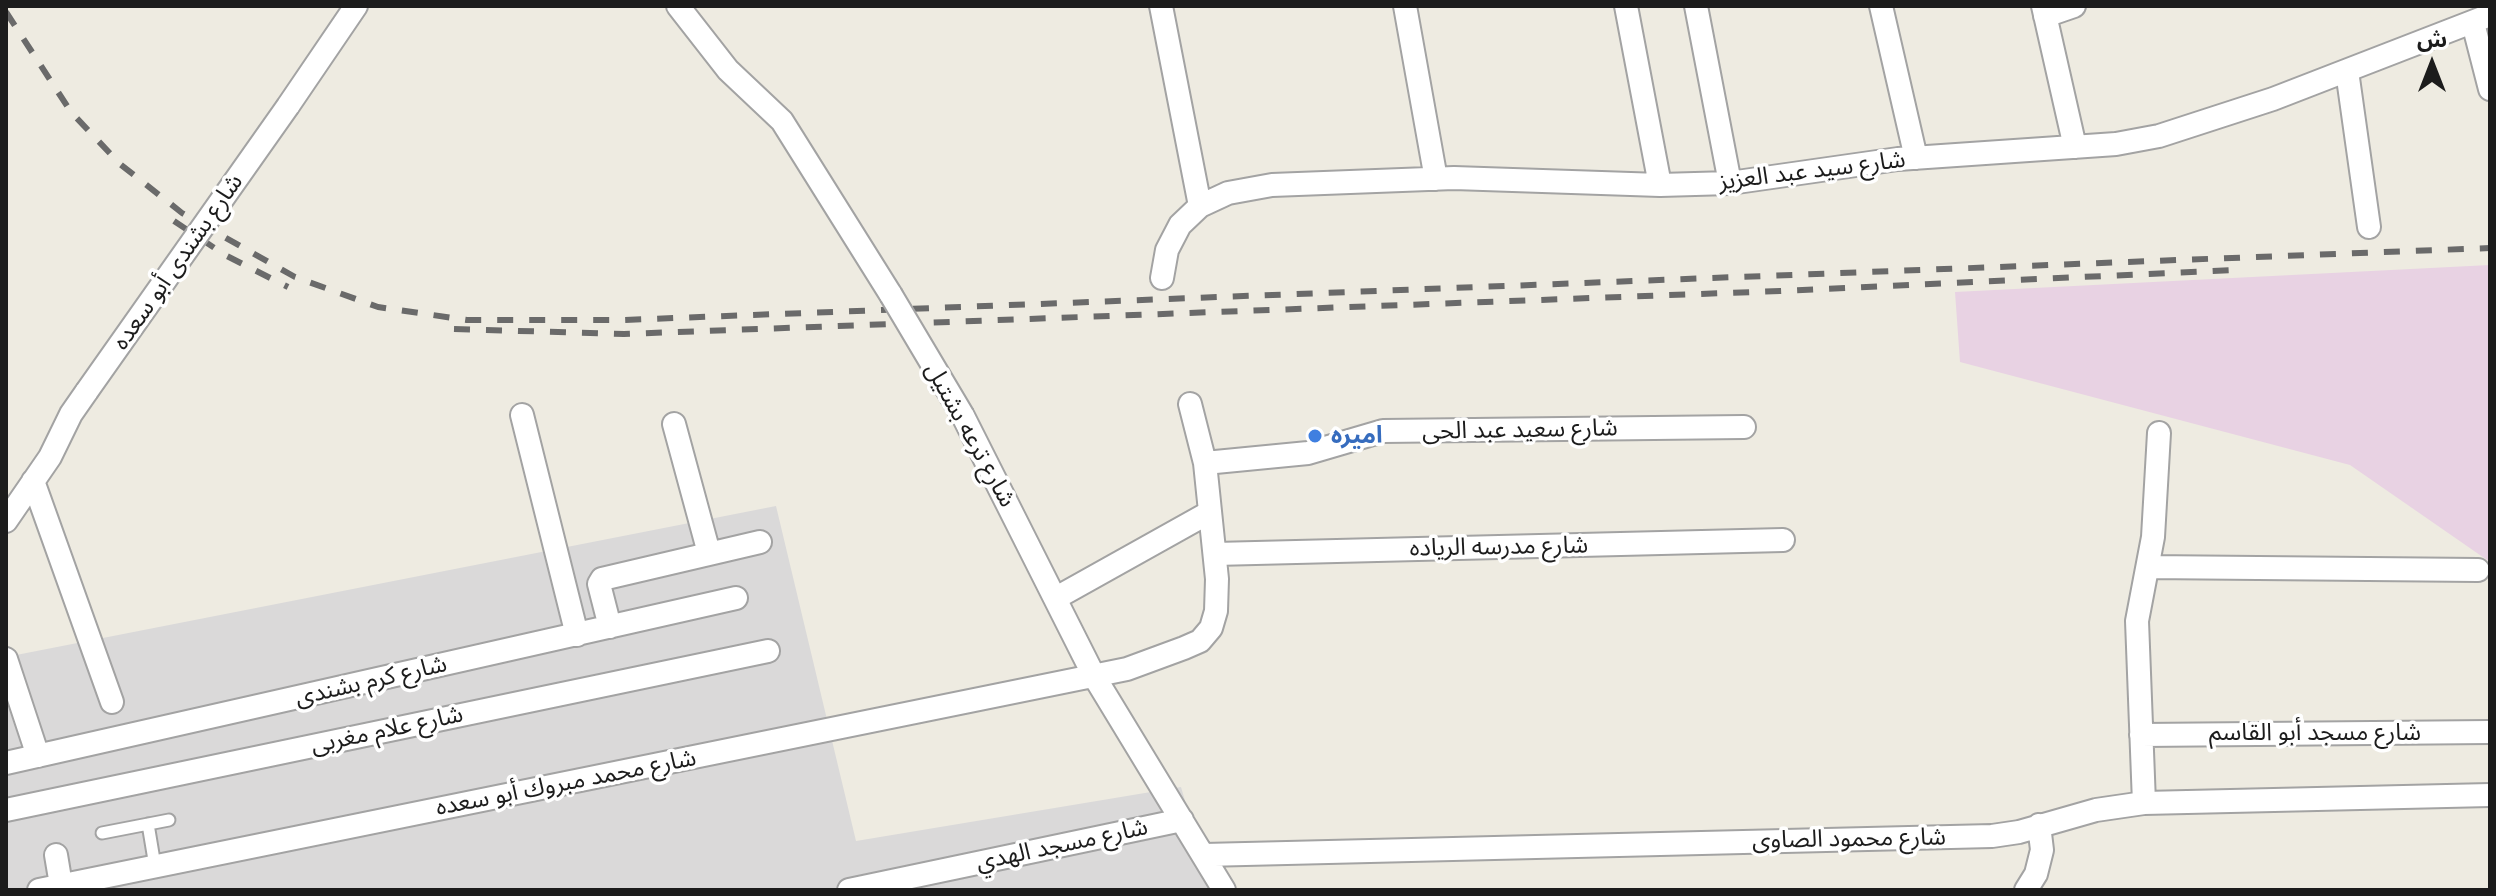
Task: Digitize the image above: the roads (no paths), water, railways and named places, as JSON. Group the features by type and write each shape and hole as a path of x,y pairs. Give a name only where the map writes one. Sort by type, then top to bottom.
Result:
{"street":[{"name":"شارع بشندى أبو سعده","path":"6,521 87,391 356,6"},
{"name":"شارع ترعه بشتيل","path":"678,6 728,70 782,121 891,295 963,416 1094,676 1224,890"},
{"path":"1161,6 1200,206"},
{"path":"1405,6 1436,179"},
{"path":"1626,6 1660,185"},
{"path":"1696,6 1730,183"},
{"path":"1881,6 1916,158"},
{"path":"2074,6 2044,11 2075,147"},
{"path":"2481,19 2490,89"},
{"name":"شارع سيد عبد العزيز","path":"1162,278 1173,238 1180,225 1200,206 1228,193 1272,185 1436,179 1660,185 1730,183 1916,158 2075,147 2159,136 2347,71 2481,19"},
{"path":"2347,71 2369,227"},
{"path":"1094,676 1127,669 1200,641 1211,628 1216,611 1215,554 1205,463 1190,404"},
{"path":"522,415 577,635"},
{"path":"674,424 709,553"},
{"name":"شارع سعيد عبد الحى","path":"1205,463 1308,453 1383,431 1744,427"},
{"path":"2144,803 2137,621 2148,567 2159,433"},
{"path":"33,481 112,702"},
{"path":"1056,598 1210,512"},
{"name":"شارع مدرسه الرياده","path":"1215,554 1783,540"},
{"path":"610,627 600,580 760,542"},
{"path":"2148,567 2478,570"},
{"name":"شارع كرم بشندى","path":"6,763 736,598"},
{"name":"شارع علام مغربى","path":"6,810 768,651"},
{"path":"6,659 38,756"},
{"name":"شارع محمد مبروك أبو سعده","path":"50,888 1094,676"},
{"name":"شارع مسجد أبو القاسم","path":"2141,735 2490,732"},
{"name":"شارع محمود الصاوى","path":"1204,855 1992,836 2096,810 2144,803 2490,795"},
{"name":"شارع مسجد الهدي","path":"849,890 1182,820"},
{"path":"2026,890 2036,874 2042,850 2039,825"},
{"path":"50,888 56,855"}],"lane":[{"path":"102,833 169,820"},
{"path":"148,824 155,866"}],"railway":[{"path":"6,12 71,112 120,164 182,213 295,277 378,307 467,320 623,320 2490,248"},
{"path":"174,221 225,255 288,287"},
{"path":"454,329 624,334 1780,291 2233,270"}],"place":[{"name":"اميره","path":"1315,436"}]}
